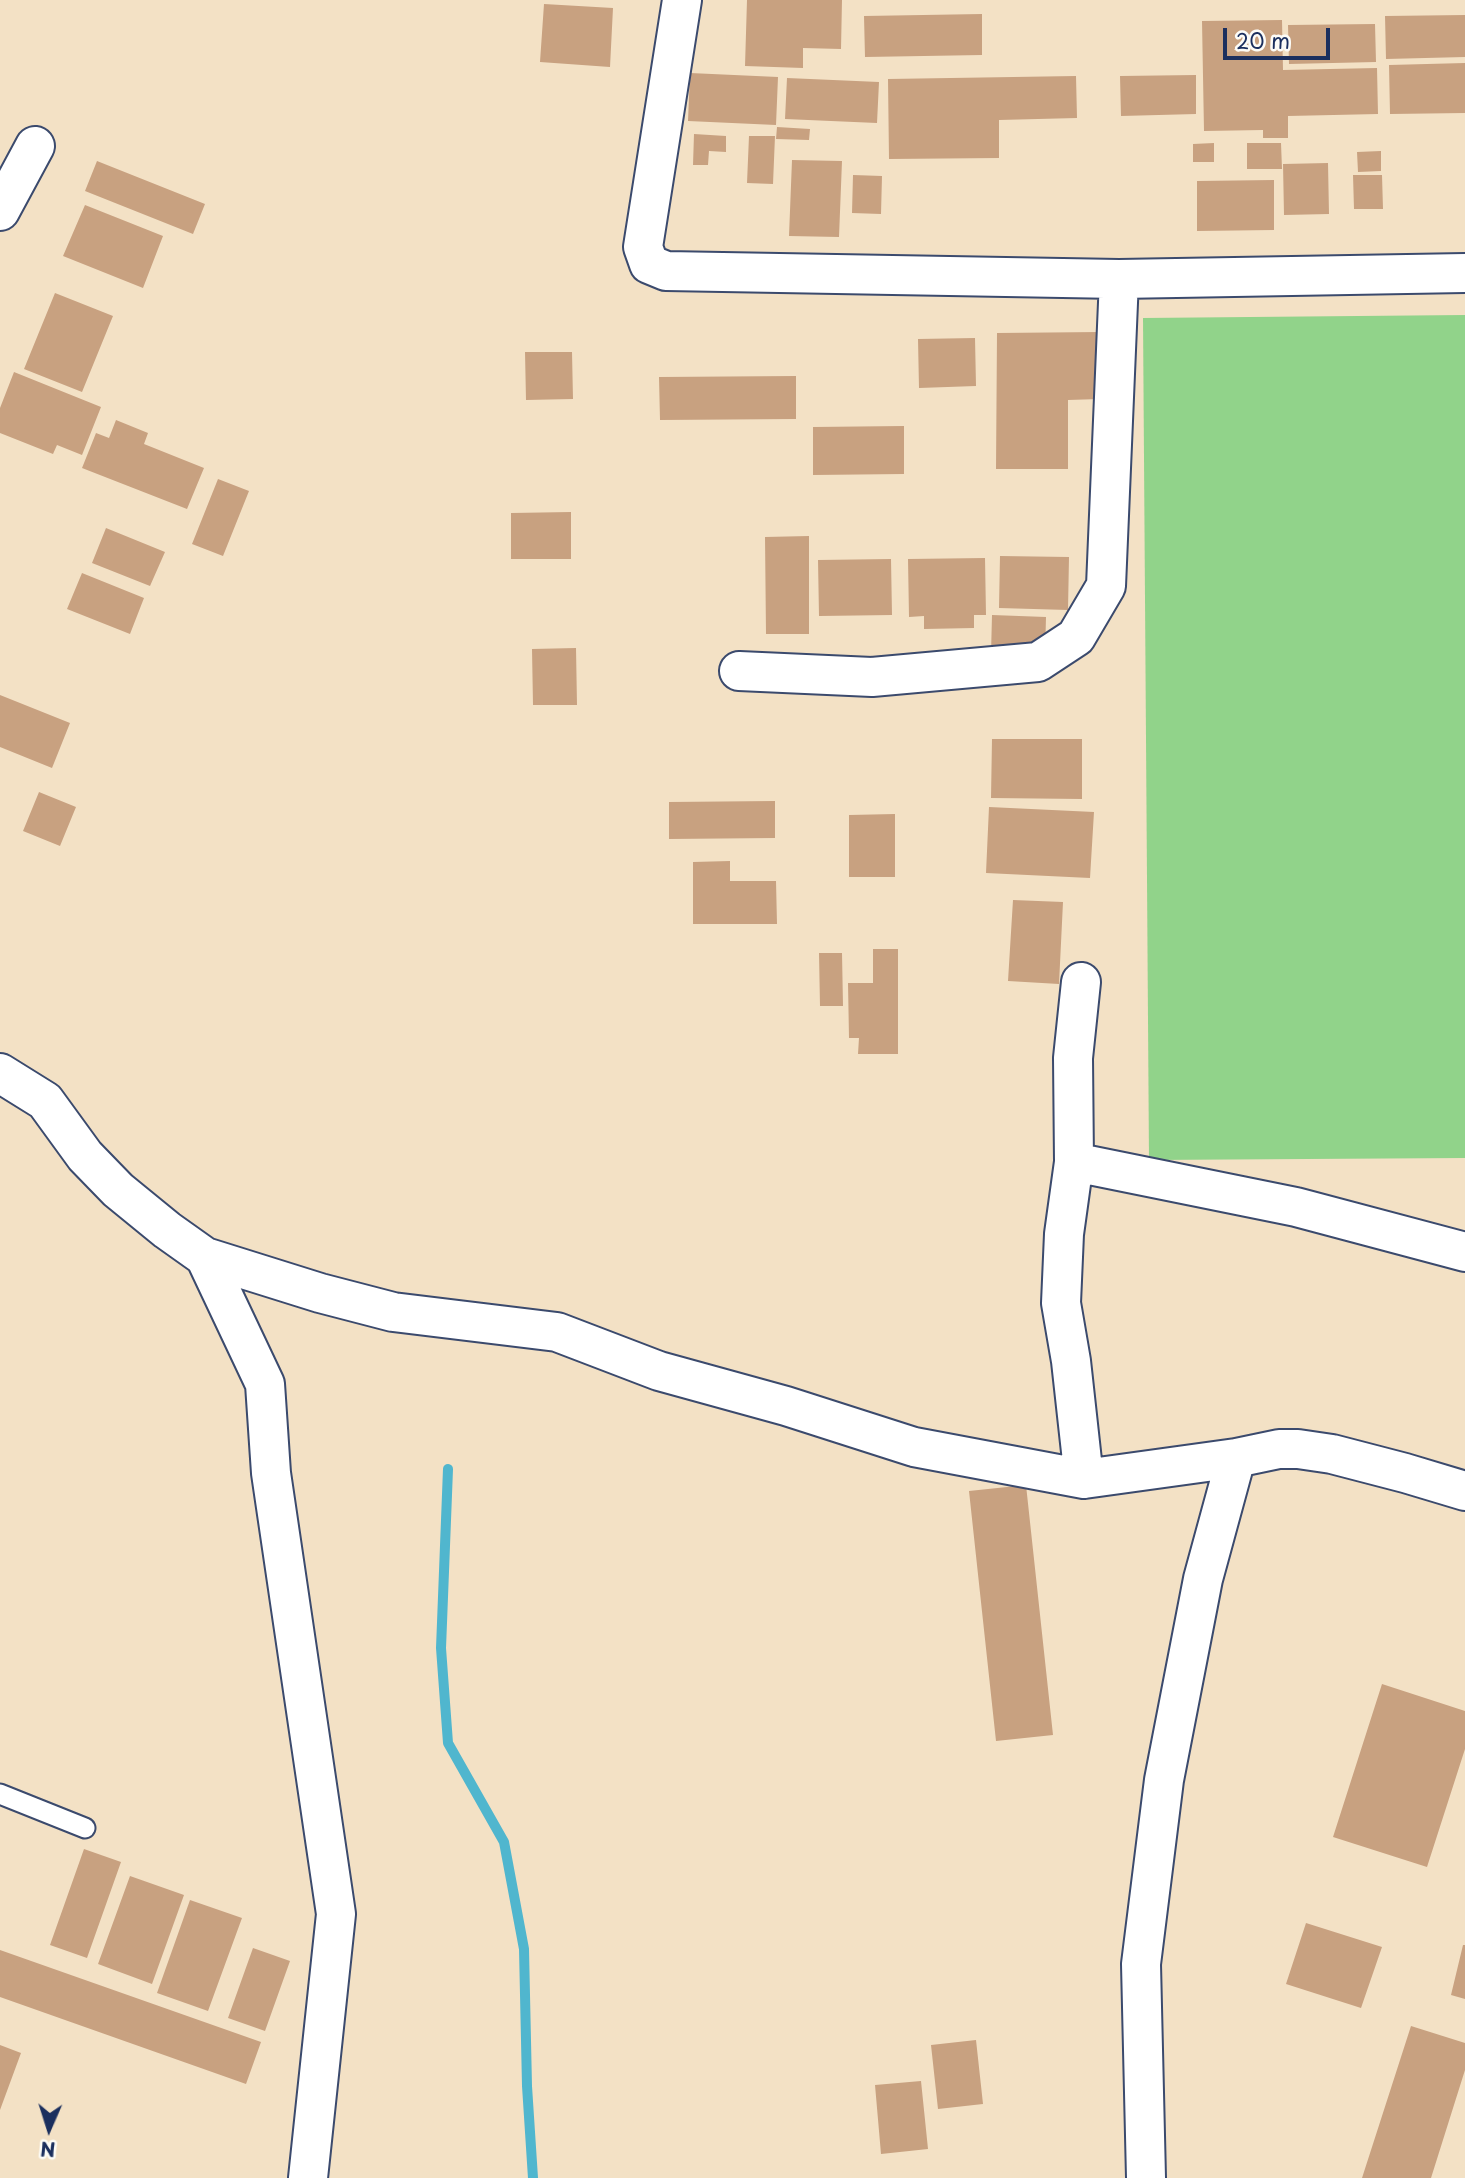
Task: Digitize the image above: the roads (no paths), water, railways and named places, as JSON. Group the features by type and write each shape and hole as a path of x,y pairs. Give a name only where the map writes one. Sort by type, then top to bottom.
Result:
{"street":[{"path":"682,0 643,247 649,264 666,271 1119,279 1465,273"},
{"path":"0,211 35,146"},
{"path":"739,671 872,677 1038,662 1076,637 1106,586 1119,279"},
{"path":"1081,982 1073,1058 1073,1162 1064,1234 1061,1303 1071,1362 1084,1479"},
{"path":"0,1073 45,1101 85,1156 118,1190 205,1257 320,1293 393,1312 557,1332 659,1371 786,1406 914,1447 1084,1479 1236,1458 1279,1449 1298,1449 1357,1460 1465,1491"},
{"path":"1073,1162 1296,1207 1465,1252"},
{"path":"205,1257 265,1384 271,1473 336,1914 308,2178"},
{"path":"1146,2178 1141,1964 1164,1780 1203,1579 1236,1458"}],"lane":[{"path":"0,1794 85,1828"}],"waterway":[{"path":"448,1469 441,1648 448,1743 504,1842 524,1949 527,2086 533,2178"}]}
